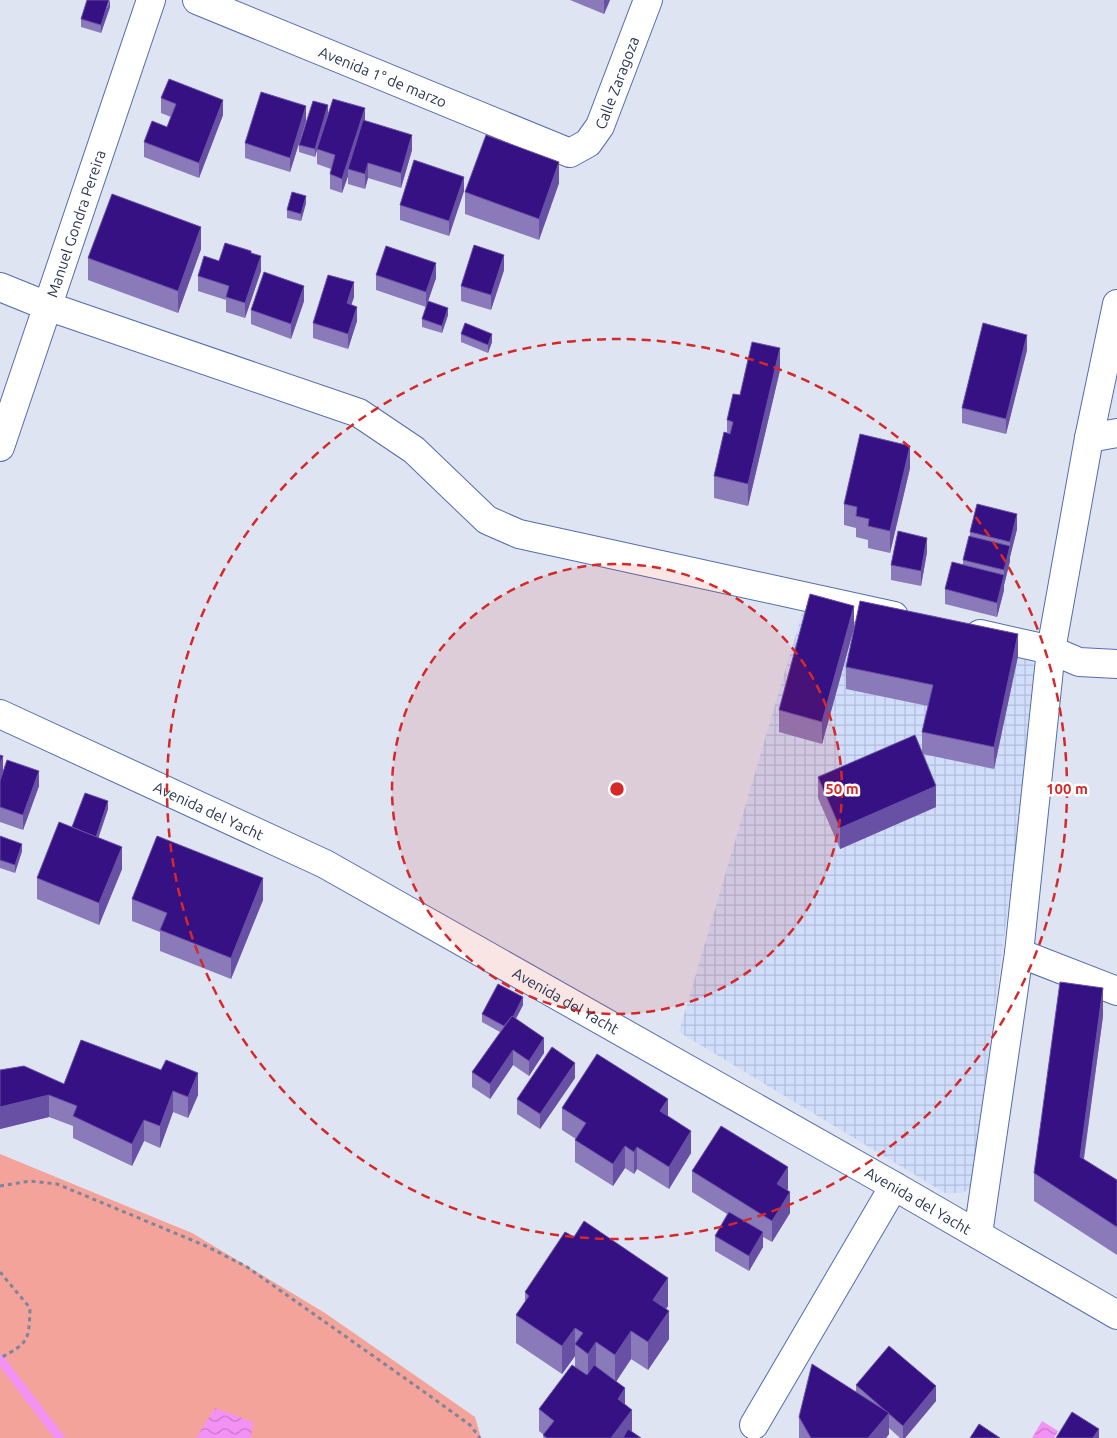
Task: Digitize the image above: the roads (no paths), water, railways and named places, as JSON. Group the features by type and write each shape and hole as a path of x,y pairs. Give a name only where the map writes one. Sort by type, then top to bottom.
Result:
{"street":[{"name":"Manuel Gondra Pereira","path":"0,447 150,0"},
{"name":"Avenida 1° de marzo","path":"197,0 570,153"},
{"name":"Calle Zaragoza","path":"570,153 588,143 600,126 648,0"},
{"path":"0,287 47,306 359,412 414,450 487,520 519,534 916,620"},
{"path":"978,1234 1019,954 1052,650 1089,438 1117,304"},
{"path":"1089,438 1117,433"},
{"path":"955,629 1052,650 1079,662 1117,664"},
{"name":"Avenida del Yacht","path":"0,714 325,864 894,1186 1117,1315"},
{"path":"1019,954 1117,991"},
{"path":"754,1425 894,1186"}],"water":[{"path":"215,1408 253,1422 251,1438 196,1438"},
{"path":"1042,1421 1058,1431 1054,1438 1032,1438"}],"waterway":[{"path":"0,1359 60,1438"}]}
